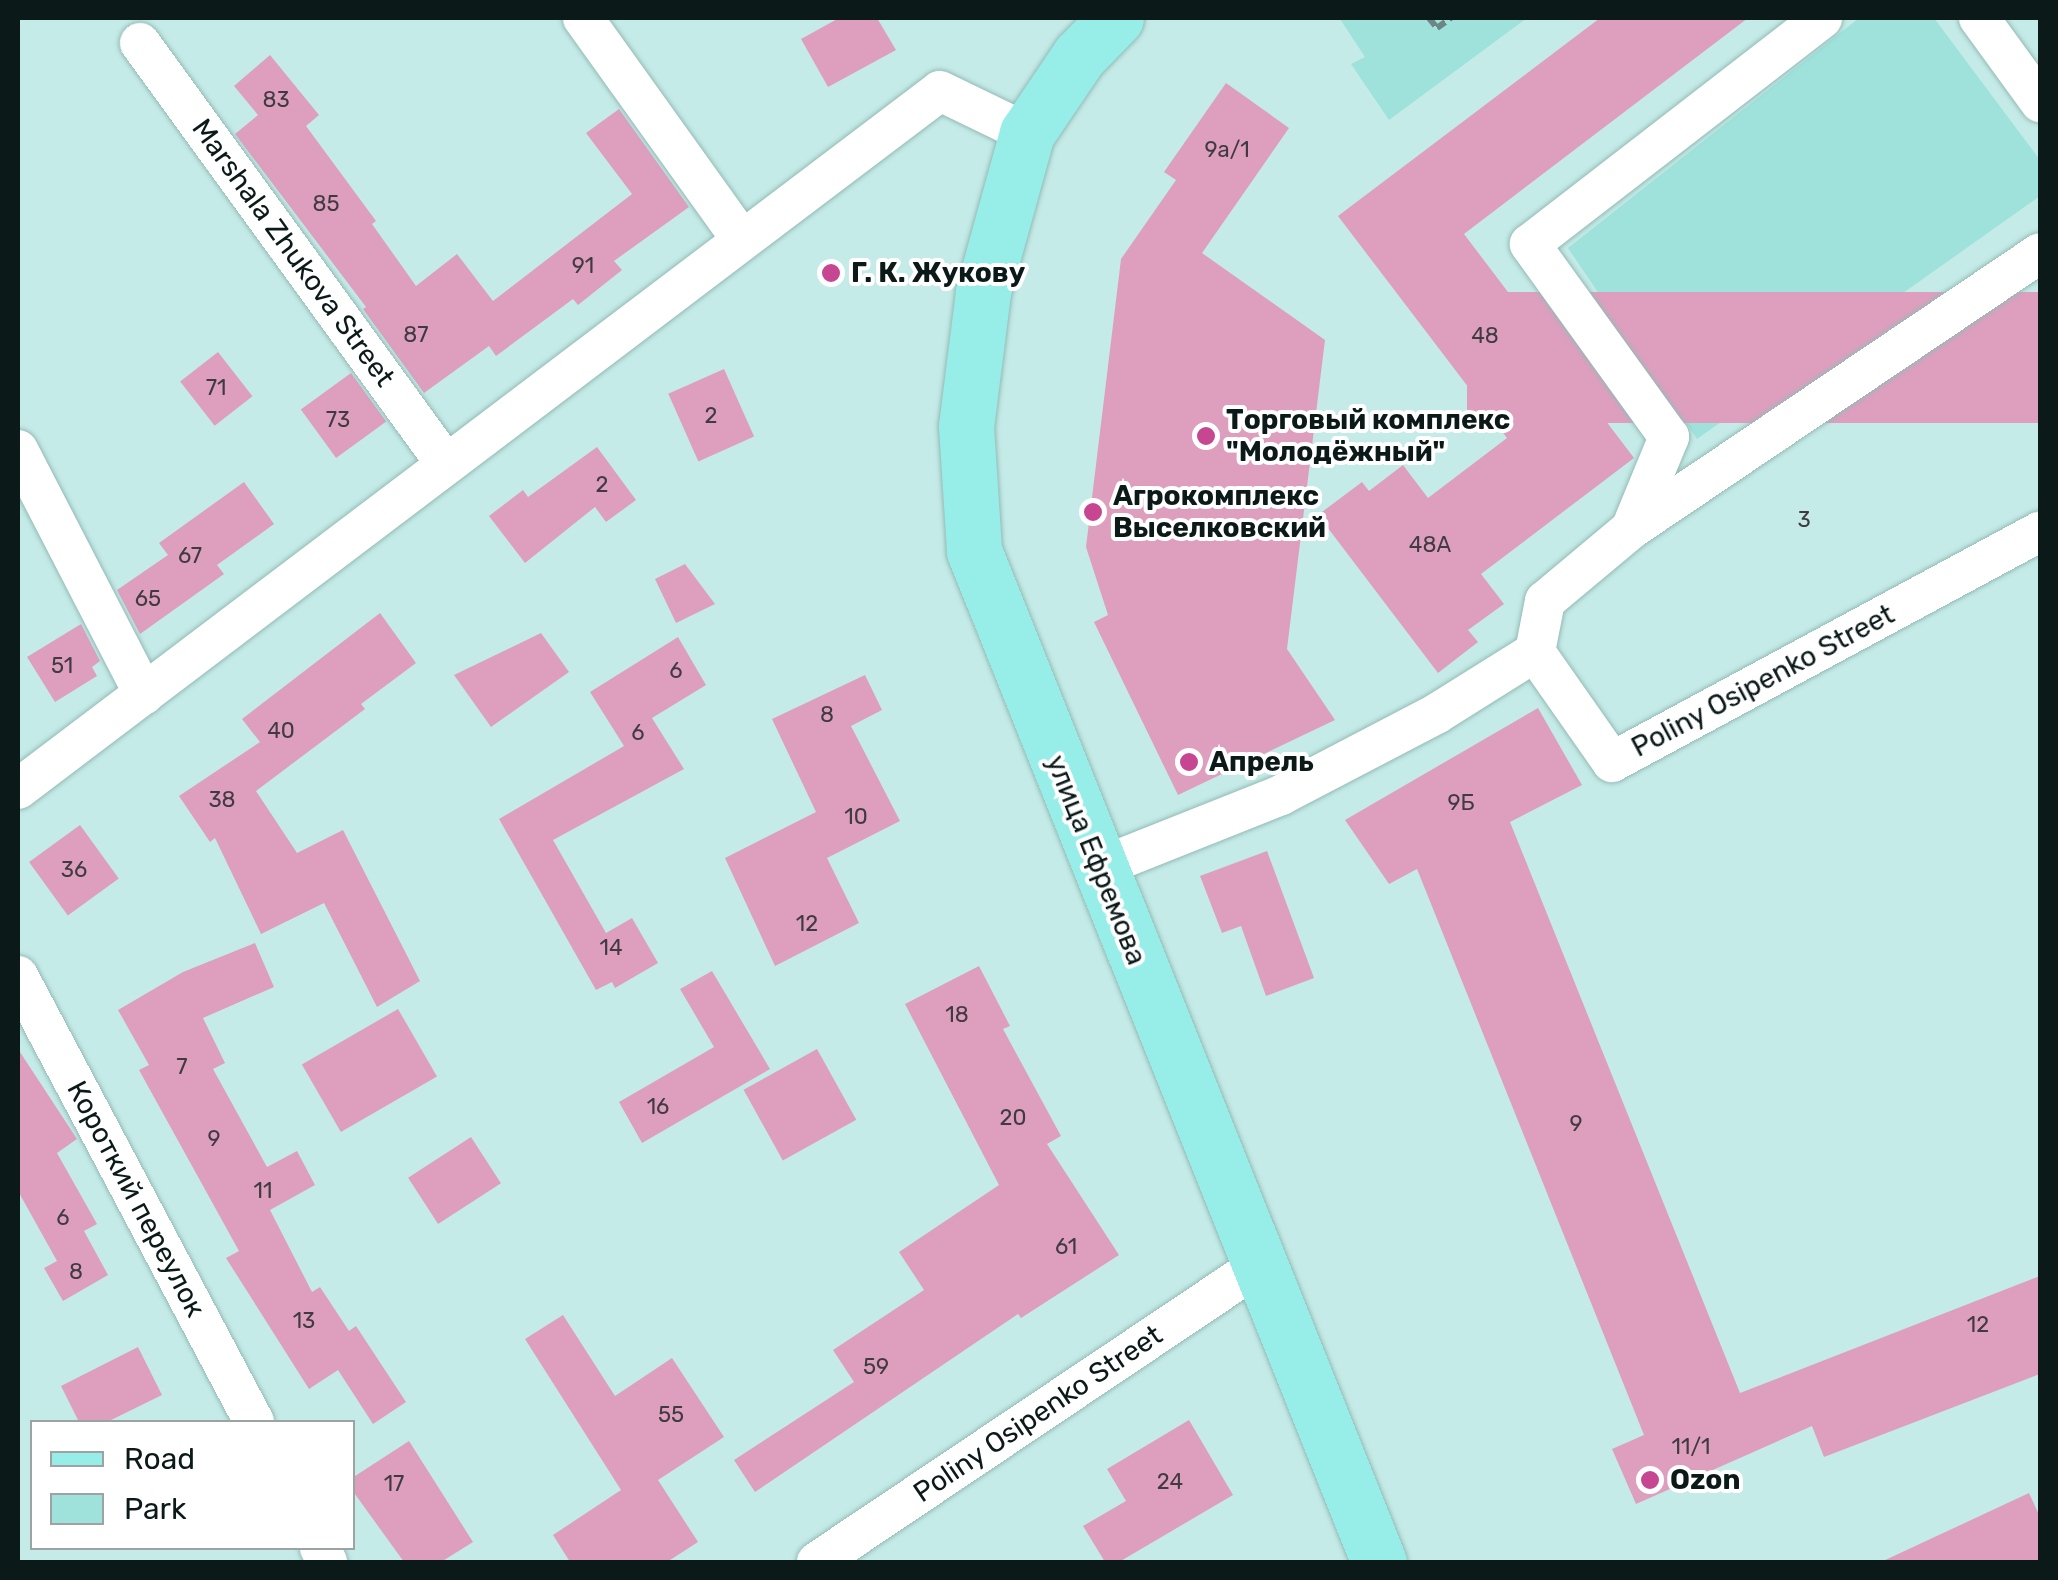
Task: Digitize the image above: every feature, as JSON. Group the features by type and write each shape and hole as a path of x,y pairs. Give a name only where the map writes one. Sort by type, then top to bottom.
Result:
{"main road":[{"path":"1028,134 1080,56 1116,18"},
{"name":"улица Ефремова","path":"1028,134 983,292 970,388 966,426 974,551 1379,1562"}],"street":[{"path":"583,18 741,239"},
{"path":"1631,529 1668,437 1530,244 1822,18"},
{"path":"1979,18 2040,102"},
{"name":"Marshala Zhukova Street","path":"140,43 446,464"},
{"path":"18,788 940,91 1028,134"},
{"path":"1098,868 1282,795 1422,722 1534,652 1545,601 1631,529 2040,253"},
{"path":"18,450 144,694"},
{"name":"Poliny Osipenko Street","path":"1534,652 1612,762 2040,532"},
{"name":"Короткий переулок","path":"18,976 253,1420"},
{"name":"Poliny Osipenko Street","path":"817,1562 1258,1266"}],"path":[{"path":"1429,18 1437,28 1451,18"}],"green space":[{"path":"1527,18 1389,120 1351,64 1365,57 1340,19"},
{"path":"1859,18 1934,18 2040,160 2040,196 1697,439 1568,248"}],"building":[{"path":"839,18 877,18 896,50 828,87 801,39"},
{"path":"1600,18 1748,18 1464,234 1634,458 1481,574 1504,604 1468,630 1478,642 1438,673 1318,515 1362,482 1369,491 1403,465 1428,498 1507,438 1338,216"},
{"path":"270,55 319,115 306,126 376,221 372,224 416,286 457,254 493,301 632,194 586,133 619,109 689,207 614,261 622,270 578,305 573,299 496,356 489,346 424,393 363,309 366,307 235,134 258,115 234,86"},
{"name":"Торговый комплекс \"Молодёжный\"","path":"1226,83 1289,128 1202,253 1325,340 1287,649 1335,720 1178,795 1094,622 1108,615 1086,547 1121,259 1176,180 1164,172"},
{"path":"1467,292 2040,292 2040,423 1467,423"},
{"path":"218,352 252,396 215,426 180,382"},
{"path":"724,369 754,437 698,461 668,394"},
{"path":"351,373 386,422 336,458 301,409"},
{"path":"597,447 636,500 606,522 595,507 525,563 489,516 523,490 528,497"},
{"path":"244,482 274,524 217,565 224,574 140,634 117,590 168,555 159,543"},
{"path":"685,564 715,604 676,623 655,579"},
{"path":"380,613 416,663 361,704 365,709 256,791 297,853 343,830 420,981 377,1007 324,903 261,934 215,838 210,842 179,796 260,742 242,719"},
{"path":"81,624 100,661 92,667 97,676 55,702 27,657"},
{"path":"541,633 569,672 491,727 454,675"},
{"path":"678,637 706,685 652,718 684,769 553,840 606,933 632,918 658,963 615,988 612,982 596,990 499,819 624,746 590,692"},
{"path":"865,675 882,710 851,726 900,821 827,858 859,923 775,966 725,858 816,812 772,719"},
{"path":"1538,708 1582,785 1510,822 1740,1393 2040,1276 2040,1374 1824,1457 1812,1426 1636,1504 1612,1449 1644,1435 1417,869 1389,884 1345,820"},
{"path":"80,825 119,878 68,915 29,862"},
{"path":"1267,851 1314,978 1266,996 1241,926 1222,933 1200,876"},
{"path":"255,943 274,987 203,1018 225,1063 213,1069 267,1167 297,1151 315,1185 270,1210 312,1292 320,1287 349,1331 356,1326 406,1402 373,1424 338,1370 309,1389 226,1258 239,1251 139,1070 149,1065 118,1010 183,972"},
{"path":"979,966 1010,1026 1003,1029 1061,1136 1047,1144 1119,1255 1021,1318 1018,1314 755,1492 734,1460 854,1382 833,1350 924,1290 899,1252 999,1185 905,1004"},
{"path":"712,971 770,1069 642,1143 619,1102 714,1047 680,989"},
{"path":"398,1009 437,1077 341,1132 302,1064"},
{"path":"18,1049 77,1139 57,1153 97,1224 84,1231 108,1275 63,1301 44,1268 57,1261 18,1191"},
{"path":"817,1049 856,1120 783,1161 744,1090"},
{"path":"471,1137 501,1183 438,1224 408,1178"},
{"path":"563,1315 615,1396 672,1358 724,1437 658,1480 698,1542 667,1562 570,1562 553,1535 621,1490 525,1339"},
{"path":"138,1347 162,1395 111,1420 78,1420 61,1386"},
{"path":"1189,1420 1233,1495 1119,1562 1105,1562 1083,1526 1126,1501 1107,1469"},
{"path":"409,1441 473,1542 441,1562 404,1562 355,1494 355,1476"},
{"path":"2029,1493 2040,1517 2040,1562 1881,1562"}],"place":[{"name":"Г. К. Жукову","path":"831,273"},
{"name":"Торговый комплекс \"Молодёжный\"","path":"1206,436"},
{"name":"Агрокомплекс Выселковский","path":"1093,512"},
{"name":"Апрель","path":"1189,762"},
{"name":"Ozon","path":"1650,1480"}]}
